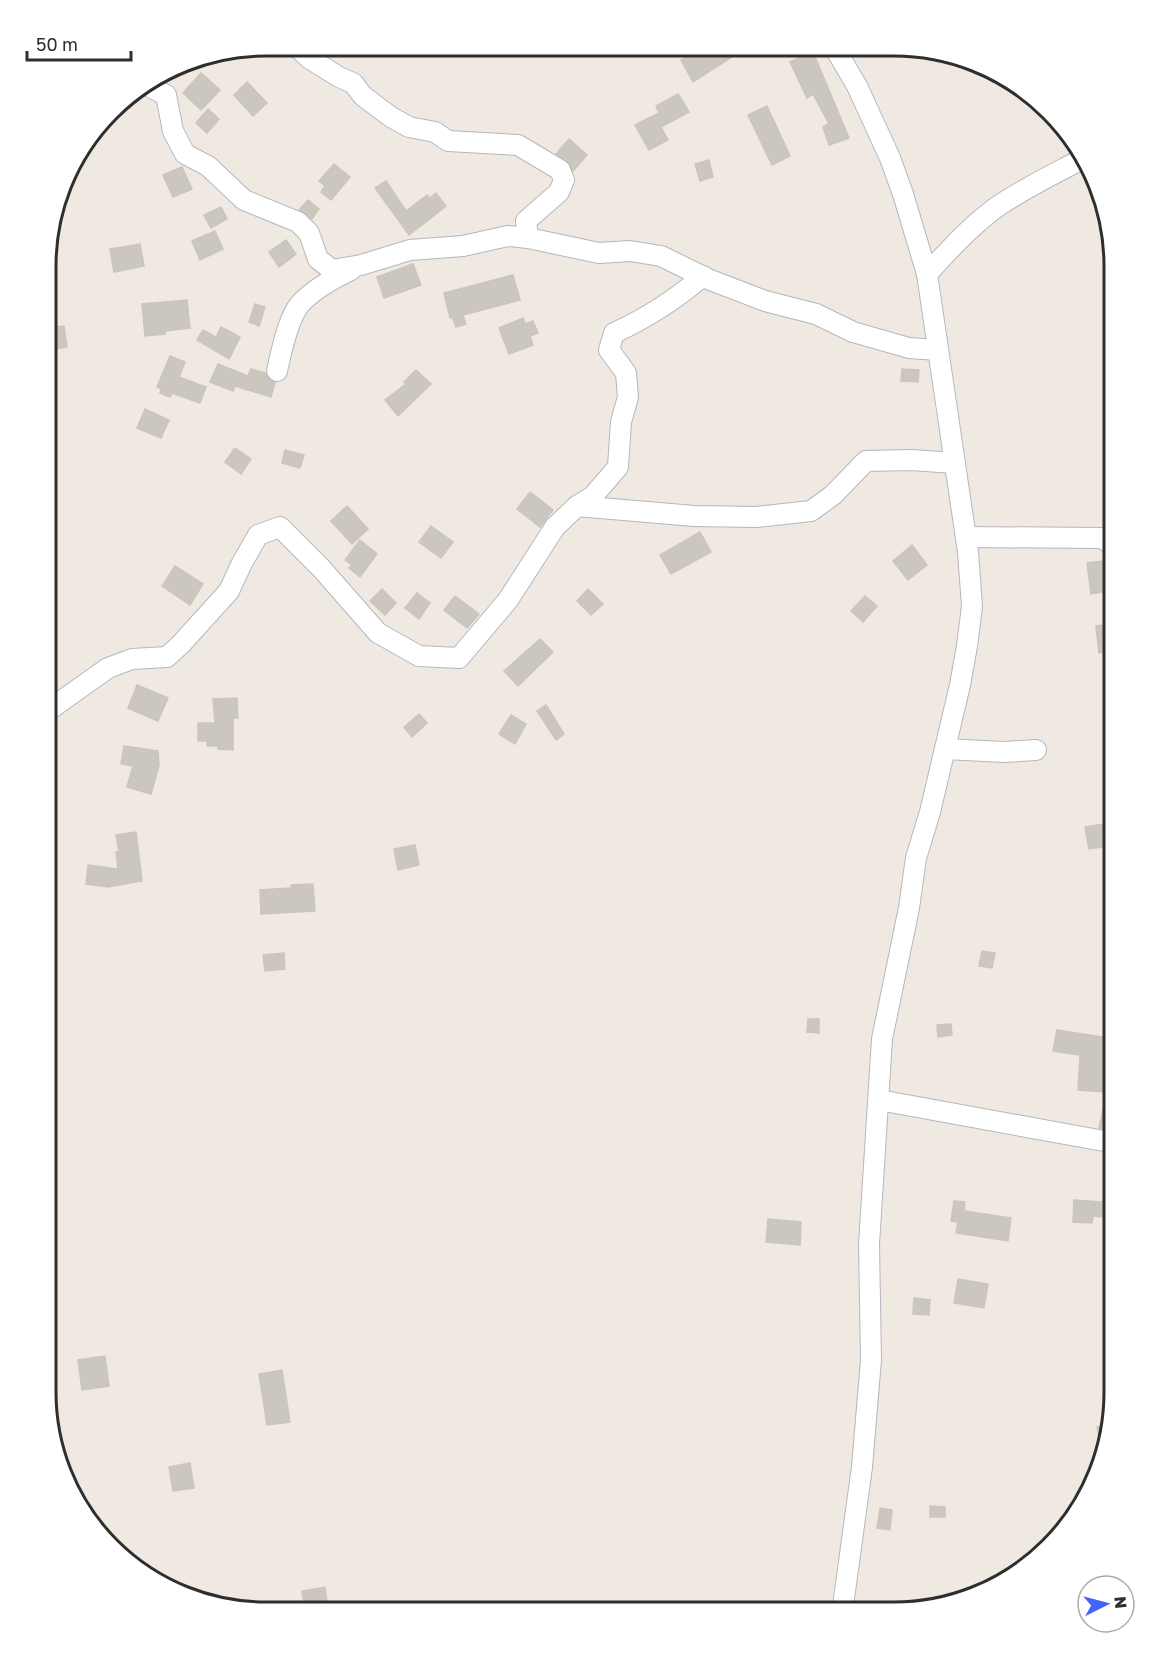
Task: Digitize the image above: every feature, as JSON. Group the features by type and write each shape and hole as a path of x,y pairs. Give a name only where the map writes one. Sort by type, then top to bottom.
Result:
{"street":[{"path":"308,56 339,77 353,83 363,96 410,127 435,132 448,141 518,145 560,170 564,180 559,192 526,221 528,238"},
{"path":"839,56 857,86 890,158 927,274 966,537 972,606 967,646 945,749 916,858 909,908 882,1038 869,1244 871,1360 862,1467 844,1602"},
{"path":"153,89 166,95 173,131 186,154 208,166 244,200 298,222 309,233 318,259 332,270 361,265 410,250 463,246 508,236 599,253 630,251 661,256 765,301 816,314 853,332 909,348 938,350"},
{"path":"927,274 955,243 995,209 1077,162"},
{"path":"277,371 283,343 299,305 342,274 361,265"},
{"path":"56,705 108,669 132,659 167,657 229,591 258,535 280,527 321,568 378,633 419,656 459,658 508,600 555,527 577,506 593,496 618,466 621,422 628,397 626,373 609,350 614,333 676,300 703,276"},
{"path":"577,506 694,516 756,517 811,511 833,495 866,461 911,460 955,464"},
{"path":"966,537 1104,540"},
{"path":"945,749 1004,752 1036,750"},
{"path":"879,1100 1104,1141"}],"building":[{"path":"688,56 733,56 693,82 681,60"},
{"path":"804,56 815,56 849,138 829,145 823,127 829,124 813,94 807,98 790,62"},
{"path":"201,73 220,90 201,110 183,93"},
{"path":"247,82 267,103 253,116 234,95"},
{"path":"678,94 689,112 661,127 668,140 649,150 635,125 659,113 656,106"},
{"path":"767,106 790,156 772,165 748,115"},
{"path":"208,109 219,119 207,133 196,123"},
{"path":"569,139 587,155 573,171 567,160 556,154"},
{"path":"709,160 713,177 700,181 695,164"},
{"path":"334,164 350,177 331,200 321,192 325,186 319,181"},
{"path":"182,167 192,189 173,197 163,175"},
{"path":"386,181 406,211 427,195 430,198 436,193 446,206 409,235 375,188"},
{"path":"308,200 319,209 312,219 299,210"},
{"path":"221,207 227,219 211,228 204,215"},
{"path":"215,231 223,249 200,260 192,241"},
{"path":"286,240 296,254 279,267 269,252"},
{"path":"140,244 144,266 114,272 110,249"},
{"path":"413,264 421,285 384,298 377,277"},
{"path":"513,275 520,300 463,315 466,324 456,327 452,317 450,318 444,293"},
{"path":"187,300 190,328 145,336 142,304"},
{"path":"255,304 265,307 259,326 249,322"},
{"path":"523,318 525,324 533,321 538,333 530,336 533,345 509,354 499,328"},
{"path":"64,326 67,347 56,349 56,327"},
{"path":"221,327 240,337 229,359 197,340 203,330 216,337"},
{"path":"170,356 185,362 179,377 206,387 200,403 172,393 170,397 160,393 161,389 157,387"},
{"path":"218,364 248,376 251,369 265,373 275,383 271,397 235,386 233,391 210,382"},
{"path":"902,369 919,370 918,382 901,381"},
{"path":"416,370 431,384 398,416 385,400 406,384 404,382"},
{"path":"145,409 169,420 161,438 137,428"},
{"path":"235,448 251,459 241,474 225,462"},
{"path":"285,450 304,455 300,468 282,463"},
{"path":"530,492 553,510 540,527 517,509"},
{"path":"347,506 368,529 352,544 331,521"},
{"path":"431,526 453,542 441,558 419,542"},
{"path":"700,532 711,552 671,574 660,555"},
{"path":"360,540 377,554 360,577 349,568 352,565 345,560"},
{"path":"912,545 927,565 908,580 893,561"},
{"path":"1104,561 1104,592 1091,594 1087,563"},
{"path":"175,566 203,584 190,605 162,586"},
{"path":"382,589 396,603 385,615 370,601"},
{"path":"588,589 603,604 591,615 577,601"},
{"path":"417,593 430,603 419,619 405,608"},
{"path":"455,596 479,614 467,628 444,610"},
{"path":"865,596 877,606 863,622 851,611"},
{"path":"1104,625 1104,652 1099,653 1096,626"},
{"path":"540,639 553,652 518,686 504,671"},
{"path":"137,685 168,698 158,721 128,708"},
{"path":"237,698 238,718 233,718 233,750 218,749 218,746 207,746 207,741 198,741 198,723 215,723 213,699"},
{"path":"546,705 564,734 556,740 537,711"},
{"path":"419,714 427,723 412,737 404,727"},
{"path":"511,715 526,724 515,744 499,734"},
{"path":"124,746 158,751 159,765 151,794 127,787 133,766 121,764"},
{"path":"1104,824 1104,847 1089,849 1085,827"},
{"path":"136,832 142,881 108,887 86,884 88,865 118,869 116,852 119,852 116,835"},
{"path":"415,845 419,865 398,870 394,849"},
{"path":"313,884 315,911 261,914 260,890"},
{"path":"982,951 995,953 992,968 979,966"},
{"path":"284,953 285,969 265,971 263,955"},
{"path":"808,1019 819,1019 819,1033 807,1032"},
{"path":"951,1024 952,1035 938,1037 937,1025"},
{"path":"1057,1030 1104,1037 1104,1092 1078,1090 1080,1055 1053,1051"},
{"path":"1104,1106 1104,1129 1099,1128"},
{"path":"1074,1200 1104,1202 1104,1217 1093,1216 1092,1223 1073,1222"},
{"path":"954,1201 965,1202 964,1211 1011,1218 1008,1241 956,1233 958,1222 951,1221"},
{"path":"768,1219 801,1222 800,1245 766,1242"},
{"path":"958,1279 988,1284 984,1308 954,1303"},
{"path":"914,1298 930,1300 929,1315 913,1314"},
{"path":"105,1356 109,1386 82,1390 78,1360"},
{"path":"282,1370 290,1422 267,1425 259,1374"},
{"path":"1101,1426 1099,1437 1097,1427"},
{"path":"190,1463 194,1488 173,1491 169,1467"},
{"path":"930,1506 945,1507 945,1517 930,1517"},
{"path":"880,1508 892,1510 890,1530 877,1528"},
{"path":"325,1587 327,1602 304,1602 302,1591"}]}
